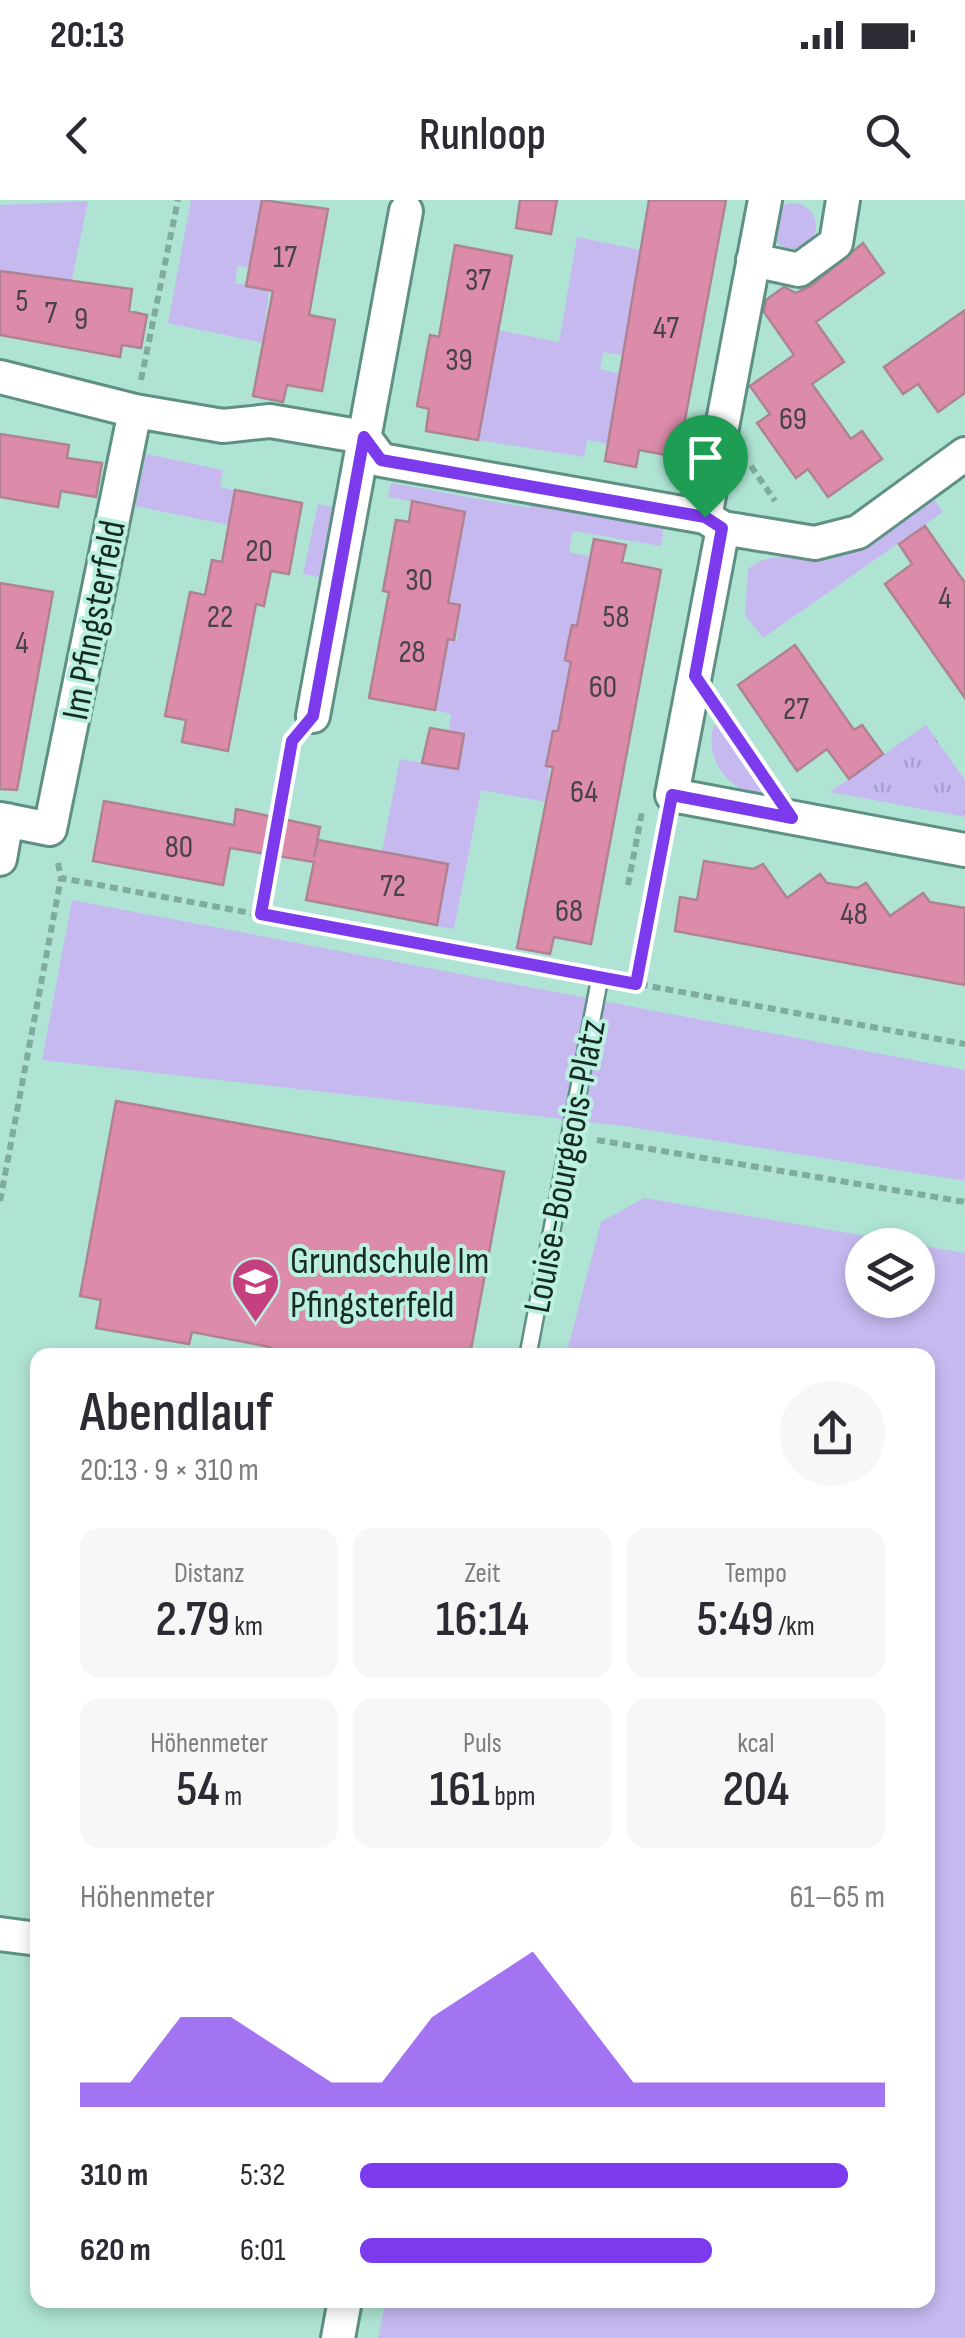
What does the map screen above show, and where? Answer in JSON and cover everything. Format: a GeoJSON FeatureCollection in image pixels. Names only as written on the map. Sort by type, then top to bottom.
{"type":"FeatureCollection","features":[{"type":"Feature","properties":{"kind":"street"},"geometry":{"type":"LineString","coordinates":[[765,200],[722,426],[695,676],[672,795],[965,850]]}},
{"type":"Feature","properties":{"kind":"street"},"geometry":{"type":"LineString","coordinates":[[754,260],[799,270],[836,243],[843,200]]}},
{"type":"Feature","properties":{"kind":"street"},"geometry":{"type":"LineString","coordinates":[[313,716],[406,211]]}},
{"type":"Feature","properties":{"kind":"street"},"geometry":{"type":"LineString","coordinates":[[0,377],[135,411],[223,426],[270,421],[364,437],[381,460],[815,543],[858,532],[962,461]]}},
{"type":"Feature","properties":{"kind":"street","name":"Im Pfingsterfeld"},"geometry":{"type":"LineString","coordinates":[[50,829],[135,411]]}},
{"type":"Feature","properties":{"kind":"street"},"geometry":{"type":"LineString","coordinates":[[0,859],[4,819],[50,829]]}},
{"type":"Feature","properties":{"kind":"street"},"geometry":{"type":"LineString","coordinates":[[0,1934],[30,1938]]}},
{"type":"Feature","properties":{"kind":"street"},"geometry":{"type":"LineString","coordinates":[[338,2338],[344,2308]]}},
{"type":"Feature","properties":{"kind":"lane","name":"Louise-Bourgeois-Platz"},"geometry":{"type":"LineString","coordinates":[[529,1348],[600,977]]}},
{"type":"Feature","properties":{"kind":"path"},"geometry":{"type":"LineString","coordinates":[[135,411],[178,200]]}},
{"type":"Feature","properties":{"kind":"path"},"geometry":{"type":"LineString","coordinates":[[722,426],[776,502],[792,506]]}},
{"type":"Feature","properties":{"kind":"path"},"geometry":{"type":"LineString","coordinates":[[695,676],[792,818]]}},
{"type":"Feature","properties":{"kind":"path"},"geometry":{"type":"LineString","coordinates":[[261,914],[292,741],[313,716]]}},
{"type":"Feature","properties":{"kind":"path"},"geometry":{"type":"LineString","coordinates":[[636,984],[672,795]]}},
{"type":"Feature","properties":{"kind":"path"},"geometry":{"type":"LineString","coordinates":[[0,1201],[61,878],[50,829]]}},
{"type":"Feature","properties":{"kind":"path"},"geometry":{"type":"LineString","coordinates":[[61,878],[965,1044]]}},
{"type":"Feature","properties":{"kind":"path"},"geometry":{"type":"LineString","coordinates":[[571,1135],[965,1202]]}},
{"type":"Feature","properties":{"kind":"green space"},"geometry":{"type":"Polygon","coordinates":[[[191,200],[262,200],[250,268],[238,266],[235,283],[269,290],[263,343],[168,323],[191,200]]]}},
{"type":"Feature","properties":{"kind":"green space"},"geometry":{"type":"Polygon","coordinates":[[[88,201],[71,284],[0,271],[0,205],[88,201]]]}},
{"type":"Feature","properties":{"kind":"green space"},"geometry":{"type":"Polygon","coordinates":[[[793,203],[809,210],[816,226],[809,242],[793,249],[777,242],[770,226],[777,210],[793,203]]]}},
{"type":"Feature","properties":{"kind":"green space"},"geometry":{"type":"Polygon","coordinates":[[[577,237],[641,250],[628,338],[621,355],[603,352],[600,369],[622,374],[609,444],[587,440],[584,457],[478,440],[498,330],[559,342],[577,237]]]}},
{"type":"Feature","properties":{"kind":"green space"},"geometry":{"type":"Polygon","coordinates":[[[146,454],[223,470],[220,487],[237,491],[229,525],[135,506],[146,454]]]}},
{"type":"Feature","properties":{"kind":"green space"},"geometry":{"type":"Polygon","coordinates":[[[391,483],[530,508],[533,496],[665,520],[661,546],[573,531],[569,552],[591,557],[578,626],[572,626],[565,660],[571,662],[558,731],[553,731],[546,802],[481,790],[454,929],[437,926],[448,864],[382,851],[400,759],[457,769],[464,735],[449,731],[451,714],[435,710],[448,639],[457,640],[460,605],[448,603],[465,511],[388,497],[391,483]]]}},
{"type":"Feature","properties":{"kind":"green space"},"geometry":{"type":"Polygon","coordinates":[[[931,495],[943,512],[763,638],[745,615],[748,569],[772,558],[821,559],[846,554],[931,495]]]}},
{"type":"Feature","properties":{"kind":"green space"},"geometry":{"type":"Polygon","coordinates":[[[318,504],[342,509],[327,579],[303,574],[318,504]]]}},
{"type":"Feature","properties":{"kind":"green space"},"geometry":{"type":"Polygon","coordinates":[[[720,722],[767,790],[757,797],[728,779],[716,761],[713,727],[720,722]]]}},
{"type":"Feature","properties":{"kind":"green space"},"geometry":{"type":"Polygon","coordinates":[[[926,725],[965,780],[965,817],[830,792],[926,725]]]}},
{"type":"Feature","properties":{"kind":"green space"},"geometry":{"type":"Polygon","coordinates":[[[72,900],[965,1070],[965,1181],[624,1126],[42,1060],[72,900]]]}},
{"type":"Feature","properties":{"kind":"green space"},"geometry":{"type":"Polygon","coordinates":[[[644,1198],[845,1232],[845,1318],[935,1318],[935,1248],[965,1253],[965,2338],[378,2338],[384,2308],[935,2308],[935,1348],[568,1348],[601,1222],[644,1198]]]}},
{"type":"Feature","properties":{"kind":"building"},"geometry":{"type":"Polygon","coordinates":[[[262,200],[328,209],[309,315],[335,320],[322,391],[287,385],[283,402],[253,396],[273,291],[246,286],[262,200]]]}},
{"type":"Feature","properties":{"kind":"building"},"geometry":{"type":"Polygon","coordinates":[[[520,200],[557,200],[551,234],[516,228],[520,200]]]}},
{"type":"Feature","properties":{"kind":"building"},"geometry":{"type":"Polygon","coordinates":[[[649,200],[726,200],[678,457],[639,450],[636,467],[605,461],[649,200]]]}},
{"type":"Feature","properties":{"kind":"building"},"geometry":{"type":"Polygon","coordinates":[[[863,243],[884,273],[816,322],[844,362],[812,384],[851,439],[862,431],[882,459],[828,497],[808,469],[796,478],[757,423],[770,414],[750,386],[794,355],[764,312],[766,300],[784,287],[796,293],[811,286],[863,243]]]}},
{"type":"Feature","properties":{"kind":"building"},"geometry":{"type":"Polygon","coordinates":[[[455,245],[512,256],[478,440],[426,431],[429,409],[417,406],[430,335],[439,337],[455,245]]]}},
{"type":"Feature","properties":{"kind":"building"},"geometry":{"type":"Polygon","coordinates":[[[0,271],[132,289],[129,311],[147,315],[141,348],[122,345],[120,357],[0,335],[0,271]]]}},
{"type":"Feature","properties":{"kind":"building"},"geometry":{"type":"Polygon","coordinates":[[[965,310],[965,393],[938,412],[918,384],[903,394],[884,367],[965,310]]]}},
{"type":"Feature","properties":{"kind":"building"},"geometry":{"type":"Polygon","coordinates":[[[0,434],[69,445],[67,458],[102,463],[96,497],[61,491],[58,507],[0,497],[0,434]]]}},
{"type":"Feature","properties":{"kind":"building"},"geometry":{"type":"Polygon","coordinates":[[[235,490],[302,503],[289,574],[271,571],[264,606],[256,604],[228,751],[182,742],[186,720],[165,716],[190,592],[205,595],[212,560],[222,562],[235,490]]]}},
{"type":"Feature","properties":{"kind":"building"},"geometry":{"type":"Polygon","coordinates":[[[412,501],[465,512],[448,603],[460,605],[454,640],[448,639],[435,710],[369,698],[389,592],[383,591],[396,520],[409,522],[412,501]]]}},
{"type":"Feature","properties":{"kind":"building"},"geometry":{"type":"Polygon","coordinates":[[[925,526],[965,583],[965,698],[885,584],[912,564],[899,544],[925,526]]]}},
{"type":"Feature","properties":{"kind":"building"},"geometry":{"type":"Polygon","coordinates":[[[594,539],[626,545],[622,562],[661,570],[591,944],[554,937],[550,954],[517,948],[553,767],[546,766],[553,731],[558,731],[571,662],[565,660],[568,643],[572,625],[577,626],[594,539]]]}},
{"type":"Feature","properties":{"kind":"building"},"geometry":{"type":"Polygon","coordinates":[[[0,583],[53,592],[17,790],[0,789],[0,583]]]}},
{"type":"Feature","properties":{"kind":"building"},"geometry":{"type":"Polygon","coordinates":[[[795,645],[854,730],[862,725],[883,754],[849,779],[827,749],[797,771],[738,685],[795,645]]]}},
{"type":"Feature","properties":{"kind":"building"},"geometry":{"type":"Polygon","coordinates":[[[430,728],[464,734],[458,769],[422,763],[430,728]]]}},
{"type":"Feature","properties":{"kind":"building"},"geometry":{"type":"Polygon","coordinates":[[[104,801],[234,825],[236,809],[320,827],[314,857],[318,840],[448,864],[437,925],[306,900],[314,862],[230,848],[223,885],[93,861],[104,801]]]}},
{"type":"Feature","properties":{"kind":"building"},"geometry":{"type":"Polygon","coordinates":[[[704,861],[753,869],[763,864],[787,898],[820,874],[827,883],[857,888],[866,883],[890,916],[923,893],[930,902],[965,908],[965,985],[675,931],[680,897],[697,900],[704,861]]]}},
{"type":"Feature","properties":{"kind":"building"},"geometry":{"type":"Polygon","coordinates":[[[116,1101],[504,1172],[471,1348],[270,1348],[192,1332],[189,1344],[96,1328],[101,1300],[80,1296],[116,1101]]]}},
{"type":"Feature","properties":{"kind":"place","name":"Grundschule Im Pfingsterfeld"},"geometry":{"type":"Point","coordinates":[255,1324]}},
{"type":"Feature","properties":{"kind":"route"},"geometry":{"type":"LineString","coordinates":[[364,437],[381,460],[705,517],[722,528],[695,676],[792,818],[672,795],[636,984],[261,914],[292,741],[313,716],[364,437]]}}]}
